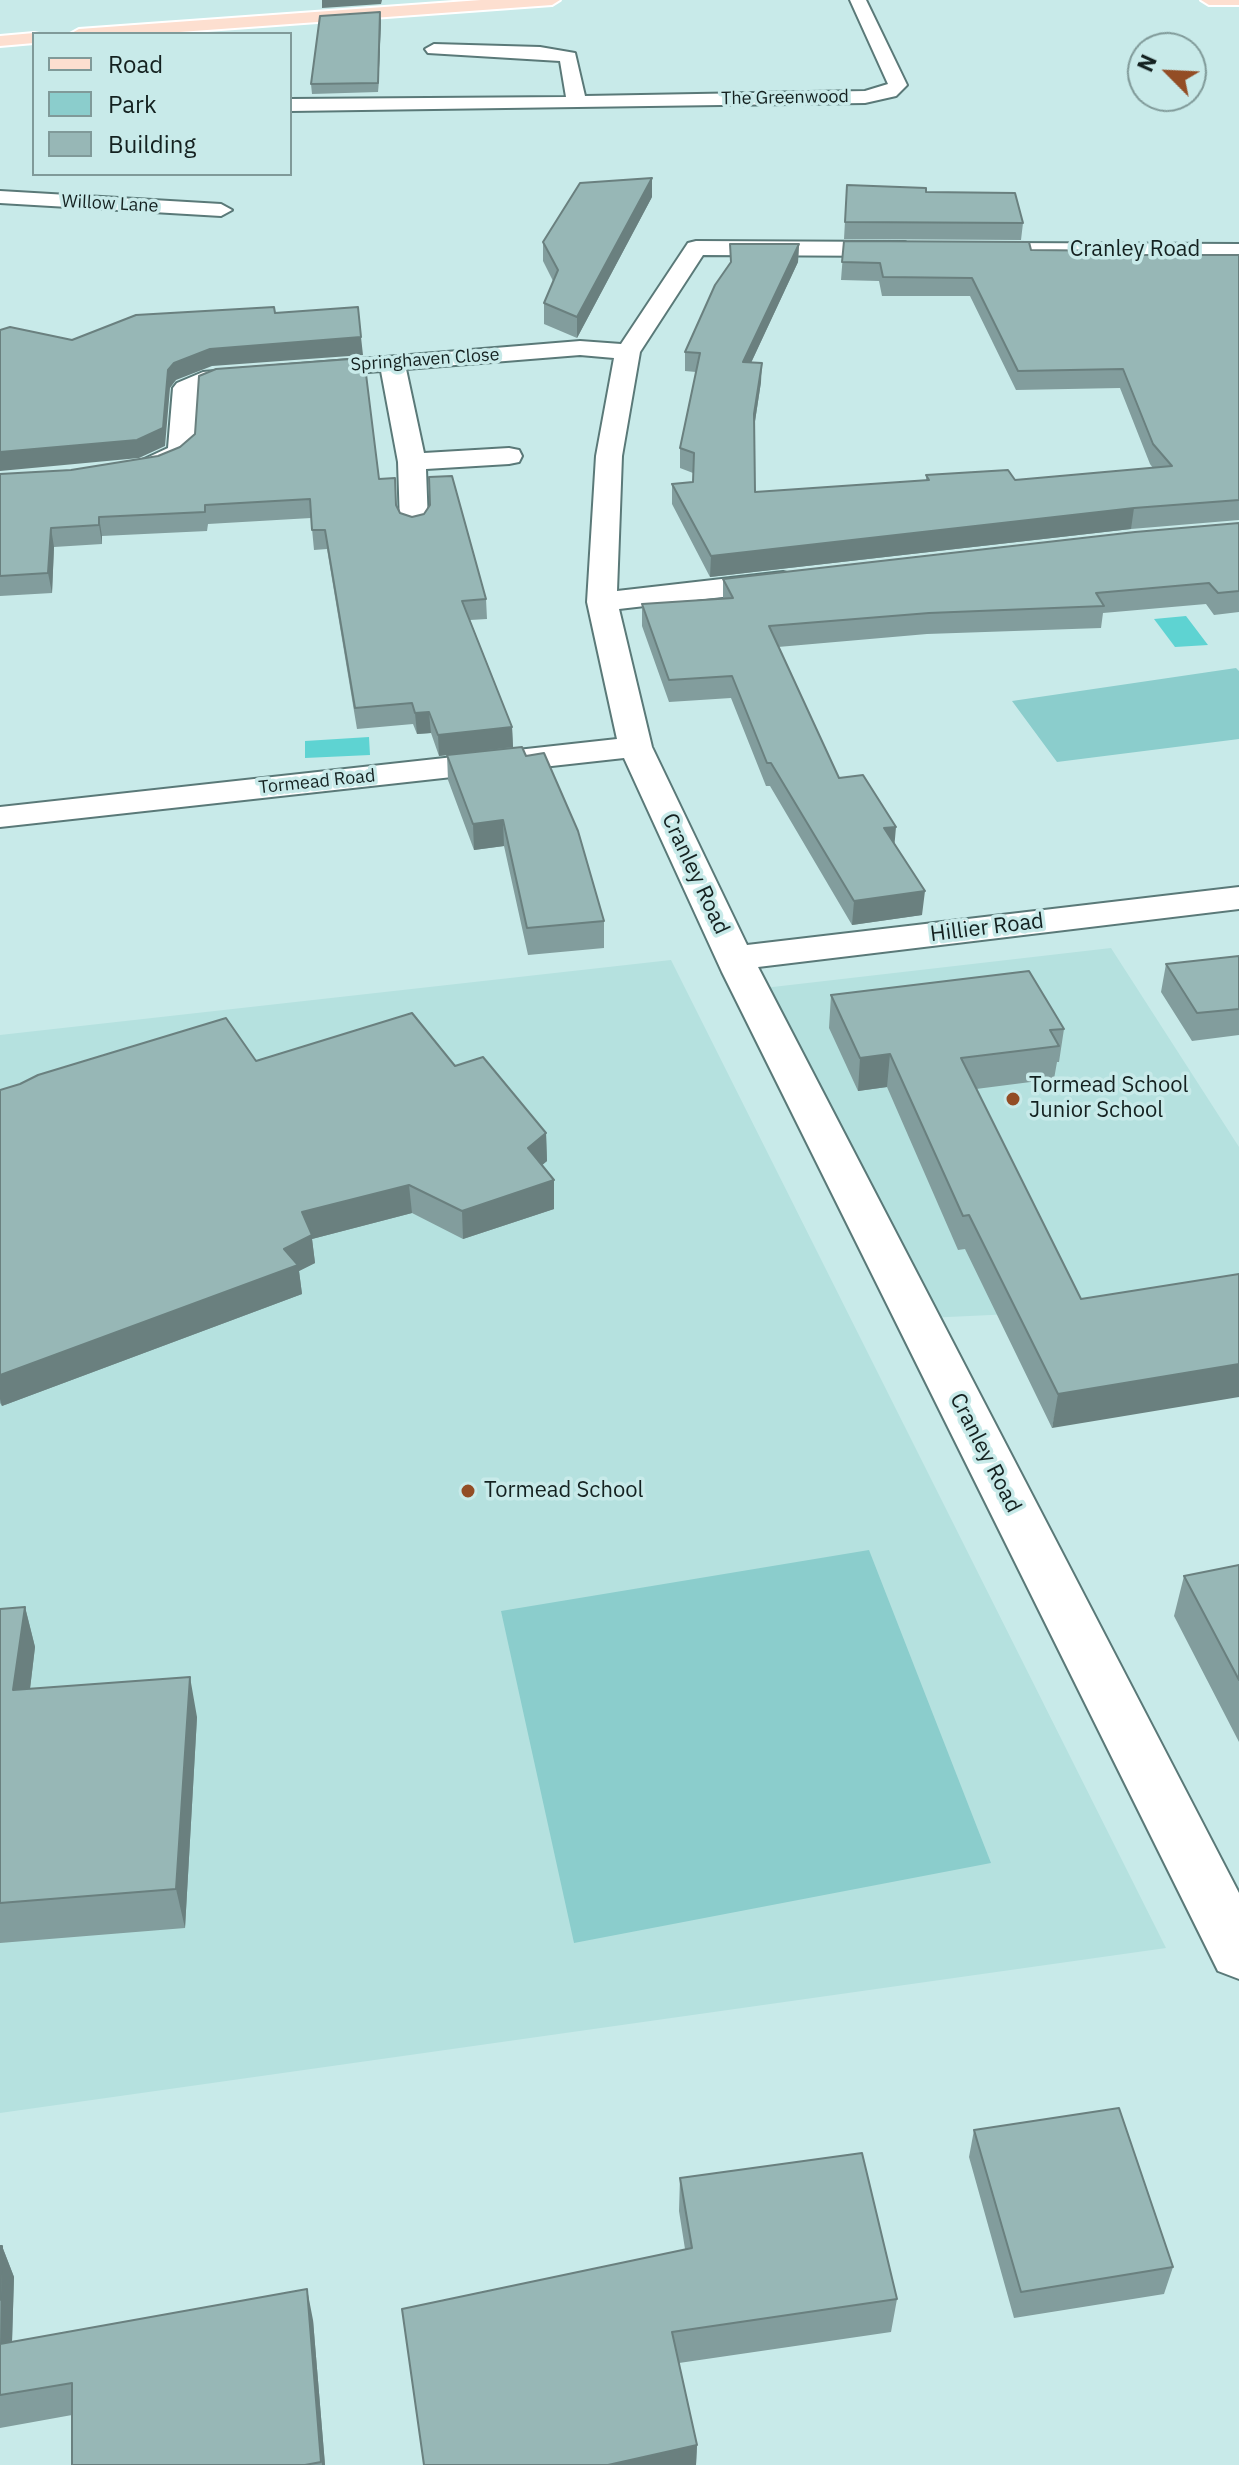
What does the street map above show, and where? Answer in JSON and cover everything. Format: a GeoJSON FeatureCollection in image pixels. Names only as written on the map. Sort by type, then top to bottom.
{"type":"FeatureCollection","features":[{"type":"Feature","properties":{"kind":"main road"},"geometry":{"type":"LineString","coordinates":[[104,32],[488,1],[552,0]]}},
{"type":"Feature","properties":{"kind":"main road"},"geometry":{"type":"LineString","coordinates":[[1209,0],[1239,0]]}},
{"type":"Feature","properties":{"kind":"main road"},"geometry":{"type":"LineString","coordinates":[[0,41],[32,38]]}},
{"type":"Feature","properties":{"kind":"street","name":"The Greenwood"},"geometry":{"type":"LineString","coordinates":[[293,107],[865,97],[889,92],[898,85],[858,0]]}},
{"type":"Feature","properties":{"kind":"street"},"geometry":{"type":"LineString","coordinates":[[434,49],[540,52],[569,57],[576,101]]}},
{"type":"Feature","properties":{"kind":"street","name":"Willow Lane"},"geometry":{"type":"LineString","coordinates":[[0,197],[221,210]]}},
{"type":"Feature","properties":{"kind":"street","name":"Cranley Road"},"geometry":{"type":"LineString","coordinates":[[928,249],[696,248],[628,352],[609,456],[602,602],[635,747],[735,958],[1239,1952]]}},
{"type":"Feature","properties":{"kind":"street","name":"Cranley Road"},"geometry":{"type":"LineString","coordinates":[[974,250],[1239,251]]}},
{"type":"Feature","properties":{"kind":"street","name":"Springhaven Close"},"geometry":{"type":"LineString","coordinates":[[102,473],[146,469],[181,452],[186,388],[212,377],[580,348],[628,352]]}},
{"type":"Feature","properties":{"kind":"street"},"geometry":{"type":"LineString","coordinates":[[392,362],[412,462],[414,524]]}},
{"type":"Feature","properties":{"kind":"street"},"geometry":{"type":"LineString","coordinates":[[412,462],[509,456]]}},
{"type":"Feature","properties":{"kind":"street"},"geometry":{"type":"LineString","coordinates":[[602,602],[804,579]]}},
{"type":"Feature","properties":{"kind":"street","name":"Tormead Road"},"geometry":{"type":"LineString","coordinates":[[0,817],[635,747]]}},
{"type":"Feature","properties":{"kind":"street","name":"Hillier Road"},"geometry":{"type":"LineString","coordinates":[[735,958],[1239,898]]}},
{"type":"Feature","properties":{"kind":"shaded area"},"geometry":{"type":"Polygon","coordinates":[[[1186,616],[1208,645],[1175,647],[1154,619],[1186,616]]]}},
{"type":"Feature","properties":{"kind":"shaded area"},"geometry":{"type":"Polygon","coordinates":[[[369,737],[370,755],[305,758],[305,741],[369,737]]]}},
{"type":"Feature","properties":{"kind":"shaded area","name":"Tormead School Junior School"},"geometry":{"type":"Polygon","coordinates":[[[1111,948],[1239,1147],[1239,1296],[1099,1310],[926,1318],[764,988],[1111,948]]]}},
{"type":"Feature","properties":{"kind":"shaded area","name":"Tormead School"},"geometry":{"type":"Polygon","coordinates":[[[671,960],[1166,1948],[0,2113],[0,1035],[671,960]]]}},
{"type":"Feature","properties":{"kind":"green space"},"geometry":{"type":"Polygon","coordinates":[[[1236,668],[1239,671],[1239,739],[1057,762],[1012,701],[1236,668]]]}},
{"type":"Feature","properties":{"kind":"green space"},"geometry":{"type":"Polygon","coordinates":[[[869,1550],[991,1863],[574,1943],[501,1611],[869,1550]]]}},
{"type":"Feature","properties":{"kind":"building"},"geometry":{"type":"Polygon","coordinates":[[[380,12],[378,83],[311,84],[320,16],[380,12]]]}},
{"type":"Feature","properties":{"kind":"building"},"geometry":{"type":"Polygon","coordinates":[[[652,178],[577,317],[544,303],[558,270],[543,242],[580,183],[652,178]]]}},
{"type":"Feature","properties":{"kind":"building"},"geometry":{"type":"Polygon","coordinates":[[[847,185],[926,188],[926,192],[1015,193],[1023,223],[845,222],[847,185]]]}},
{"type":"Feature","properties":{"kind":"building"},"geometry":{"type":"Polygon","coordinates":[[[844,241],[1029,242],[1031,250],[1132,251],[1134,255],[1239,255],[1239,500],[1134,508],[711,556],[672,484],[693,482],[694,453],[680,448],[700,353],[685,352],[715,285],[731,262],[730,244],[799,244],[743,362],[762,363],[754,414],[755,492],[929,480],[926,475],[1008,470],[1015,480],[1172,466],[1153,444],[1123,369],[1018,371],[972,278],[883,277],[880,263],[842,262],[844,241]]]}},
{"type":"Feature","properties":{"kind":"building"},"geometry":{"type":"Polygon","coordinates":[[[274,307],[275,313],[358,307],[361,337],[210,349],[174,363],[168,370],[163,428],[137,440],[0,452],[0,330],[10,327],[72,340],[136,315],[274,307]]]}},
{"type":"Feature","properties":{"kind":"building"},"geometry":{"type":"Polygon","coordinates":[[[364,358],[379,479],[395,478],[396,505],[400,513],[412,517],[424,514],[430,505],[429,477],[452,476],[486,599],[462,601],[512,727],[438,735],[429,712],[415,713],[412,703],[355,708],[325,530],[312,530],[310,499],[205,505],[205,512],[99,517],[99,525],[51,528],[48,573],[0,576],[0,474],[71,470],[158,456],[180,447],[195,434],[199,376],[216,369],[364,358]]]}},
{"type":"Feature","properties":{"kind":"building"},"geometry":{"type":"Polygon","coordinates":[[[1239,523],[1239,591],[1218,593],[1209,583],[1096,593],[1104,606],[929,613],[769,626],[839,778],[863,775],[896,827],[884,828],[925,891],[854,901],[771,763],[767,763],[732,676],[669,680],[642,604],[733,598],[723,579],[1239,523]]]}},
{"type":"Feature","properties":{"kind":"building"},"geometry":{"type":"Polygon","coordinates":[[[522,747],[526,756],[544,753],[578,831],[604,921],[527,928],[503,820],[473,824],[447,755],[522,747]]]}},
{"type":"Feature","properties":{"kind":"building"},"geometry":{"type":"Polygon","coordinates":[[[1239,956],[1239,1009],[1197,1013],[1166,964],[1239,956]]]}},
{"type":"Feature","properties":{"kind":"building"},"geometry":{"type":"Polygon","coordinates":[[[1029,971],[1064,1029],[1050,1030],[1059,1046],[961,1058],[1081,1299],[1239,1274],[1239,1364],[1058,1394],[969,1215],[963,1216],[890,1054],[860,1058],[831,995],[1029,971]]]}},
{"type":"Feature","properties":{"kind":"building"},"geometry":{"type":"Polygon","coordinates":[[[412,1013],[455,1066],[483,1057],[546,1133],[528,1148],[554,1180],[462,1211],[409,1185],[302,1212],[312,1235],[284,1249],[298,1265],[0,1375],[0,1090],[38,1075],[226,1018],[256,1061],[412,1013]]]}},
{"type":"Feature","properties":{"kind":"building"},"geometry":{"type":"Polygon","coordinates":[[[1239,1565],[1239,1680],[1184,1576],[1239,1565]]]}},
{"type":"Feature","properties":{"kind":"building"},"geometry":{"type":"Polygon","coordinates":[[[25,1607],[13,1690],[190,1677],[176,1889],[0,1903],[0,1609],[25,1607]]]}},
{"type":"Feature","properties":{"kind":"building"},"geometry":{"type":"Polygon","coordinates":[[[1119,2108],[1173,2267],[1021,2292],[974,2130],[1119,2108]]]}},
{"type":"Feature","properties":{"kind":"building"},"geometry":{"type":"Polygon","coordinates":[[[862,2153],[897,2299],[672,2332],[697,2445],[608,2465],[424,2465],[402,2309],[692,2248],[680,2178],[862,2153]]]}},
{"type":"Feature","properties":{"kind":"building"},"geometry":{"type":"Polygon","coordinates":[[[0,2246],[2,2246],[0,2300],[0,2246]]]}},
{"type":"Feature","properties":{"kind":"building"},"geometry":{"type":"Polygon","coordinates":[[[307,2289],[321,2462],[305,2465],[72,2465],[72,2383],[0,2395],[0,2344],[307,2289]]]}},
{"type":"Feature","properties":{"kind":"place","name":"Tormead School Junior School"},"geometry":{"type":"Point","coordinates":[1013,1099]}},
{"type":"Feature","properties":{"kind":"place","name":"Tormead School"},"geometry":{"type":"Point","coordinates":[468,1491]}}]}
